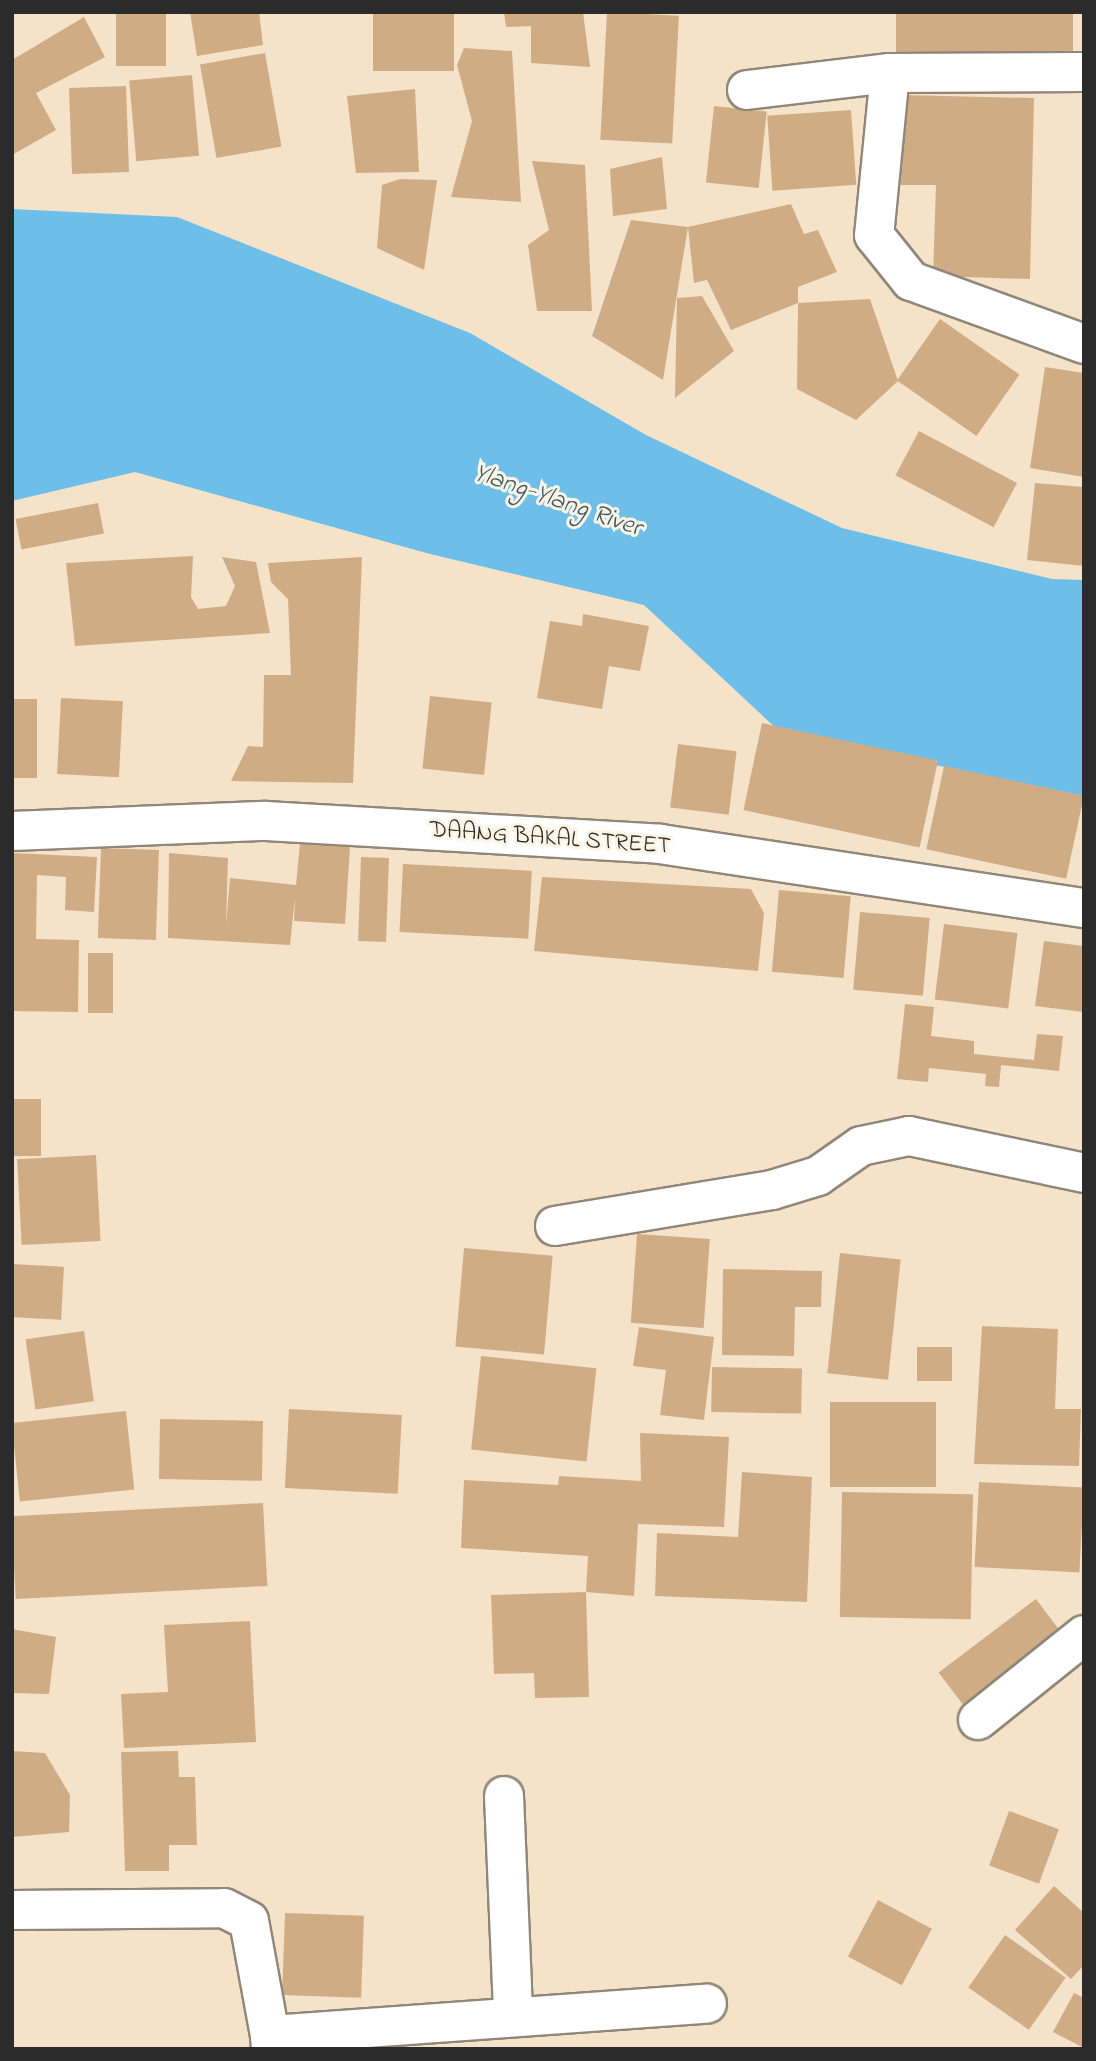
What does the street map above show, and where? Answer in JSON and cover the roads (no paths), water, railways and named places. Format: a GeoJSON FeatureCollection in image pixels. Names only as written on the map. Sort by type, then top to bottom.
{"type":"FeatureCollection","features":[{"type":"Feature","properties":{"kind":"street"},"geometry":{"type":"LineString","coordinates":[[747,90],[890,73],[1084,72]]}},
{"type":"Feature","properties":{"kind":"street"},"geometry":{"type":"LineString","coordinates":[[890,73],[874,236],[911,281],[1084,344]]}},
{"type":"Feature","properties":{"kind":"street","name":"DAANG BAKAL STREET"},"geometry":{"type":"LineString","coordinates":[[12,831],[266,821],[660,844],[1084,908]]}},
{"type":"Feature","properties":{"kind":"street"},"geometry":{"type":"LineString","coordinates":[[555,1226],[772,1190],[818,1177],[861,1146],[909,1136],[1084,1172]]}},
{"type":"Feature","properties":{"kind":"street"},"geometry":{"type":"LineString","coordinates":[[978,1720],[1084,1635]]}},
{"type":"Feature","properties":{"kind":"street"},"geometry":{"type":"LineString","coordinates":[[504,1796],[513,2014]]}},
{"type":"Feature","properties":{"kind":"street"},"geometry":{"type":"LineString","coordinates":[[12,1910],[224,1908],[249,1921],[271,2042],[513,2014],[707,2004]]}},
{"type":"Feature","properties":{"kind":"water","name":"Ylang-Ylang River"},"geometry":{"type":"Polygon","coordinates":[[[12,209],[177,217],[470,333],[646,435],[842,528],[1052,579],[1084,580],[1084,796],[781,733],[644,605],[430,554],[135,472],[12,501],[12,209]]]}}]}
